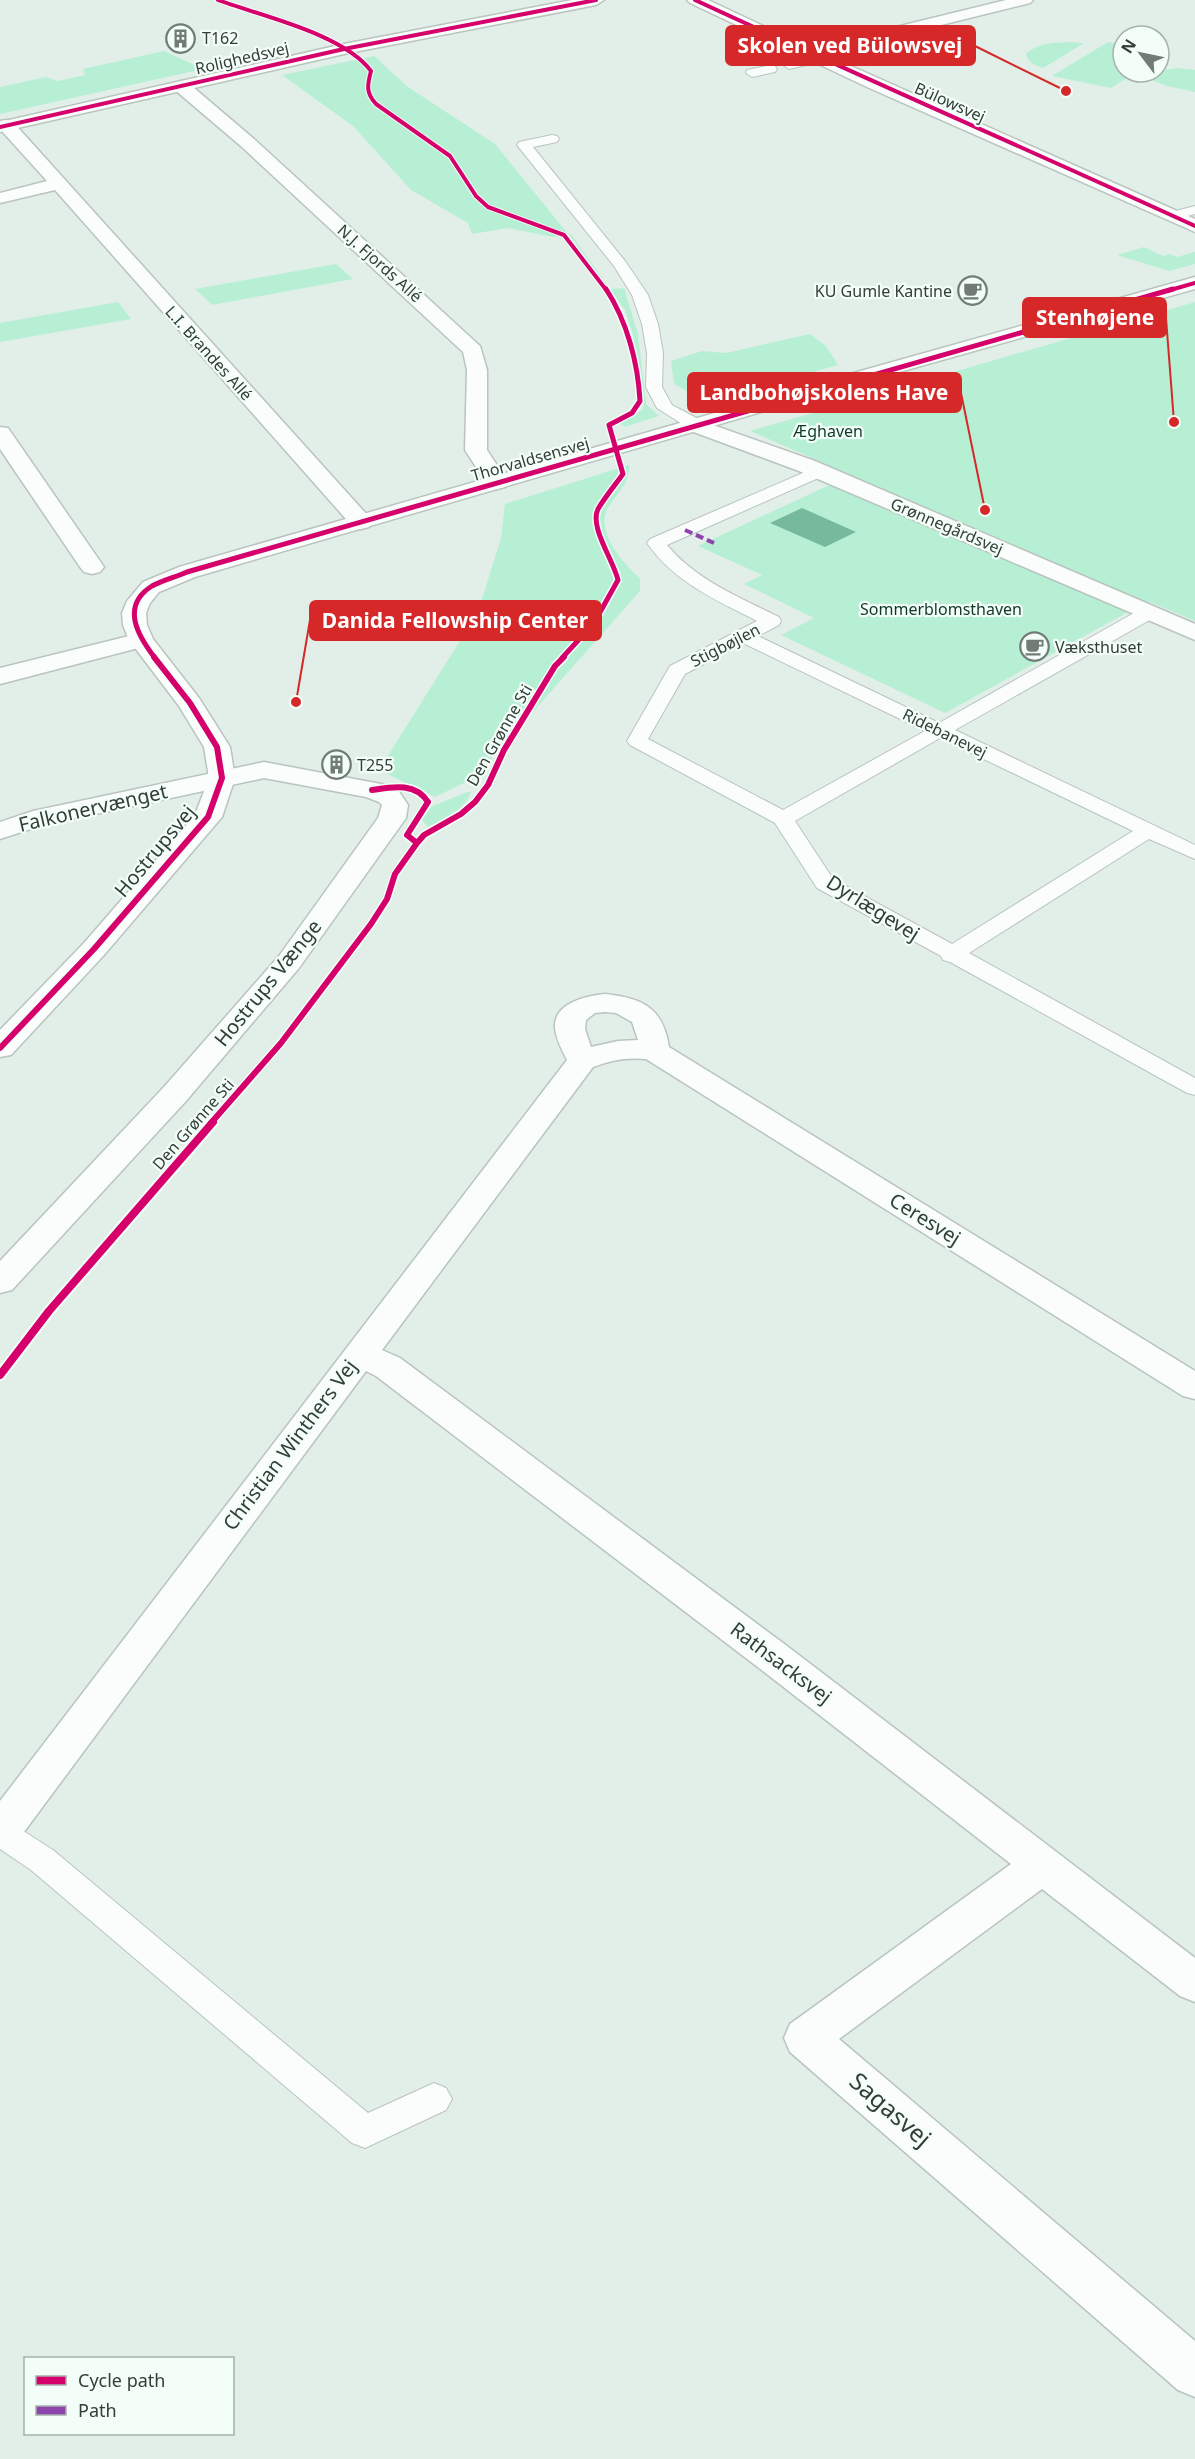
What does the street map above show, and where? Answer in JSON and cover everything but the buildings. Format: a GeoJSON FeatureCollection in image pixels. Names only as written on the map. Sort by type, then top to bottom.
{"type":"FeatureCollection","features":[{"type":"Feature","properties":{"kind":"street","name":"Rolighedsvej"},"geometry":{"type":"LineString","coordinates":[[3,126],[377,42],[596,0]]}},
{"type":"Feature","properties":{"kind":"street","name":"Bülowsvej"},"geometry":{"type":"LineString","coordinates":[[695,0],[1195,226]]}},
{"type":"Feature","properties":{"kind":"street"},"geometry":{"type":"LineString","coordinates":[[814,55],[837,46],[1025,0]]}},
{"type":"Feature","properties":{"kind":"street","name":"N.J. Fjords Allé"},"geometry":{"type":"LineString","coordinates":[[181,86],[248,143],[473,350],[477,370],[476,450],[497,482]]}},
{"type":"Feature","properties":{"kind":"street","name":"L.I. Brandes Allé"},"geometry":{"type":"LineString","coordinates":[[3,126],[58,184],[361,522]]}},
{"type":"Feature","properties":{"kind":"street"},"geometry":{"type":"LineString","coordinates":[[0,198],[58,184]]}},
{"type":"Feature","properties":{"kind":"street","name":"Thorvaldsensvej"},"geometry":{"type":"LineString","coordinates":[[151,587],[187,572],[1195,283]]}},
{"type":"Feature","properties":{"kind":"street","name":"Grønnegårdsvej"},"geometry":{"type":"LineString","coordinates":[[696,425],[819,471],[1195,633]]}},
{"type":"Feature","properties":{"kind":"street"},"geometry":{"type":"LineString","coordinates":[[0,433],[92,567]]}},
{"type":"Feature","properties":{"kind":"street","name":"Hostrupsvej"},"geometry":{"type":"LineString","coordinates":[[0,1048],[93,949],[208,817],[222,778],[217,747],[190,703],[141,640],[135,625],[134,613],[139,601],[151,587]]}},
{"type":"Feature","properties":{"kind":"street"},"geometry":{"type":"LineString","coordinates":[[0,676],[141,640]]}},
{"type":"Feature","properties":{"kind":"street","name":"Hostrups Vænge"},"geometry":{"type":"LineString","coordinates":[[0,1282],[175,1094],[289,962],[360,865],[395,811],[394,801],[389,796],[361,788],[264,770],[222,778]]}},
{"type":"Feature","properties":{"kind":"street","name":"Falkonervænget"},"geometry":{"type":"LineString","coordinates":[[0,831],[33,819],[222,778]]}},
{"type":"Feature","properties":{"kind":"street"},"geometry":{"type":"LineString","coordinates":[[582,1060],[570,1028],[571,1020],[577,1012],[596,1004],[621,1004],[633,1008],[648,1022],[656,1051]]}},
{"type":"Feature","properties":{"kind":"street","name":"Ceresvej"},"geometry":{"type":"LineString","coordinates":[[582,1060],[618,1050],[636,1048],[656,1051],[1195,1387]]}},
{"type":"Feature","properties":{"kind":"street","name":"Christian Winthers Vej"},"geometry":{"type":"LineString","coordinates":[[0,1832],[582,1060]]}},
{"type":"Feature","properties":{"kind":"street","name":"Rathsacksvej"},"geometry":{"type":"LineString","coordinates":[[360,1353],[388,1367],[773,1657],[1195,1983]]}},
{"type":"Feature","properties":{"kind":"street","name":"Sagasvej"},"geometry":{"type":"LineString","coordinates":[[1042,1864],[806,2038],[1195,2373]]}},
{"type":"Feature","properties":{"kind":"lane"},"geometry":{"type":"LineString","coordinates":[[789,65],[814,55]]}},
{"type":"Feature","properties":{"kind":"lane"},"geometry":{"type":"LineString","coordinates":[[752,73],[771,69]]}},
{"type":"Feature","properties":{"kind":"lane"},"geometry":{"type":"LineString","coordinates":[[552,139],[524,145],[620,264],[640,295],[650,324],[655,353],[654,387],[665,408],[696,425]]}},
{"type":"Feature","properties":{"kind":"lane"},"geometry":{"type":"LineString","coordinates":[[1173,216],[1195,210]]}},
{"type":"Feature","properties":{"kind":"lane","name":"Stigbøjlen"},"geometry":{"type":"LineString","coordinates":[[783,819],[637,741],[677,670],[772,621],[712,591],[674,565],[656,543],[819,471]]}},
{"type":"Feature","properties":{"kind":"lane"},"geometry":{"type":"LineString","coordinates":[[783,819],[1149,613]]}},
{"type":"Feature","properties":{"kind":"lane","name":"Ridebanevej"},"geometry":{"type":"LineString","coordinates":[[741,635],[1195,853]]}},
{"type":"Feature","properties":{"kind":"lane","name":"Dyrlægevej"},"geometry":{"type":"LineString","coordinates":[[783,819],[825,883],[951,955],[1195,1088]]}},
{"type":"Feature","properties":{"kind":"lane"},"geometry":{"type":"LineString","coordinates":[[951,955],[1149,830]]}},
{"type":"Feature","properties":{"kind":"lane"},"geometry":{"type":"LineString","coordinates":[[0,1832],[42,1860],[365,2132],[434,2099]]}},
{"type":"Feature","properties":{"kind":"green space"},"geometry":{"type":"Polygon","coordinates":[[[1108,42],[1111,43],[1111,84],[1117,84],[1111,88],[1052,76],[1108,42]]]}},
{"type":"Feature","properties":{"kind":"green space"},"geometry":{"type":"Polygon","coordinates":[[[1051,43],[1084,43],[1043,68],[1028,60],[1026,54],[1030,50],[1051,43]]]}},
{"type":"Feature","properties":{"kind":"green space"},"geometry":{"type":"Polygon","coordinates":[[[164,51],[203,69],[0,114],[0,87],[46,77],[58,81],[85,75],[83,69],[164,51]]]}},
{"type":"Feature","properties":{"kind":"green space"},"geometry":{"type":"Polygon","coordinates":[[[374,56],[408,87],[495,144],[569,234],[553,237],[508,228],[472,234],[468,223],[411,190],[353,126],[282,75],[374,56]]]}},
{"type":"Feature","properties":{"kind":"green space"},"geometry":{"type":"Polygon","coordinates":[[[1171,69],[1195,70],[1195,92],[1162,84],[1171,84],[1171,69]]]}},
{"type":"Feature","properties":{"kind":"green space"},"geometry":{"type":"Polygon","coordinates":[[[569,234],[610,289],[624,288],[638,334],[646,404],[659,416],[624,427],[621,423],[642,410],[644,404],[633,335],[625,310],[569,234]]]}},
{"type":"Feature","properties":{"kind":"green space"},"geometry":{"type":"Polygon","coordinates":[[[1144,247],[1163,256],[1170,254],[1177,257],[1195,252],[1195,264],[1169,271],[1117,255],[1144,247]]]}},
{"type":"Feature","properties":{"kind":"green space"},"geometry":{"type":"Polygon","coordinates":[[[336,264],[353,279],[212,305],[195,289],[336,264]]]}},
{"type":"Feature","properties":{"kind":"green space"},"geometry":{"type":"Polygon","coordinates":[[[118,302],[131,319],[0,342],[0,323],[118,302]]]}},
{"type":"Feature","properties":{"kind":"green space"},"geometry":{"type":"Polygon","coordinates":[[[1195,302],[1195,621],[1148,601],[945,713],[781,635],[814,618],[744,584],[762,575],[698,546],[851,475],[750,431],[1195,302]]]}},
{"type":"Feature","properties":{"kind":"green space"},"geometry":{"type":"Polygon","coordinates":[[[810,334],[826,346],[838,365],[706,402],[674,384],[671,361],[702,351],[726,353],[810,334]]]}},
{"type":"Feature","properties":{"kind":"green space"},"geometry":{"type":"Polygon","coordinates":[[[629,465],[628,478],[607,510],[605,528],[608,538],[620,557],[640,578],[640,591],[474,778],[435,797],[379,770],[478,612],[501,538],[505,504],[629,465]]]}},
{"type":"Feature","properties":{"kind":"green space"},"geometry":{"type":"Polygon","coordinates":[[[471,792],[464,804],[447,817],[428,827],[422,820],[431,807],[471,792]]]}},
{"type":"Feature","properties":{"kind":"shaded area"},"geometry":{"type":"Polygon","coordinates":[[[802,508],[856,532],[825,547],[770,523],[802,508]]]}},
{"type":"Feature","properties":{"kind":"marked path"},"geometry":{"type":"LineString","coordinates":[[685,530],[714,543]]}},
{"type":"Feature","properties":{"kind":"cycle path","name":"Den Grønne Sti"},"geometry":{"type":"LineString","coordinates":[[0,1375],[49,1311],[281,1043],[371,924],[387,899],[395,874],[417,843],[424,835],[461,814],[475,802],[488,785],[504,750],[555,666],[594,623],[618,580],[615,567],[597,529],[597,511],[623,474],[609,425],[636,410],[639,406],[640,394],[633,357],[617,306],[576,248],[564,235],[548,227],[507,216],[488,207],[476,196],[460,168],[450,156],[376,104],[367,91],[371,71],[363,60],[348,49],[327,39],[218,0]]}},
{"type":"Feature","properties":{"kind":"cycle path"},"geometry":{"type":"LineString","coordinates":[[0,127],[344,49],[596,0]]}},
{"type":"Feature","properties":{"kind":"cycle path"},"geometry":{"type":"LineString","coordinates":[[695,0],[873,83],[1047,158],[1195,226]]}},
{"type":"Feature","properties":{"kind":"cycle path"},"geometry":{"type":"LineString","coordinates":[[0,1048],[94,949],[208,817],[222,778],[217,747],[190,703],[141,640],[135,625],[134,613],[139,601],[151,587],[187,572],[864,376],[1195,283]]}},
{"type":"Feature","properties":{"kind":"cycle path"},"geometry":{"type":"LineString","coordinates":[[372,790],[404,787],[424,795],[428,802],[407,835],[417,843]]}},
{"type":"Feature","properties":{"kind":"place","name":"T162"},"geometry":{"type":"Point","coordinates":[181,38]}},
{"type":"Feature","properties":{"kind":"place","name":"Skolen ved Bülowsvej"},"geometry":{"type":"Point","coordinates":[1066,91]}},
{"type":"Feature","properties":{"kind":"place","name":"KU Gumle Kantine"},"geometry":{"type":"Point","coordinates":[973,291]}},
{"type":"Feature","properties":{"kind":"place","name":"Stenhøjene"},"geometry":{"type":"Point","coordinates":[1174,422]}},
{"type":"Feature","properties":{"kind":"place","name":"Landbohøjskolens Have"},"geometry":{"type":"Point","coordinates":[985,510]}},
{"type":"Feature","properties":{"kind":"place","name":"Væksthuset"},"geometry":{"type":"Point","coordinates":[1034,647]}},
{"type":"Feature","properties":{"kind":"place","name":"Danida Fellowship Center"},"geometry":{"type":"Point","coordinates":[296,702]}},
{"type":"Feature","properties":{"kind":"place","name":"T255"},"geometry":{"type":"Point","coordinates":[336,765]}},
{"type":"Feature","properties":{"kind":"park label","name":"Æghaven"},"geometry":{"type":"Point","coordinates":[828,431]}},
{"type":"Feature","properties":{"kind":"park label","name":"Sommerblomsthaven"},"geometry":{"type":"Point","coordinates":[941,609]}}]}
